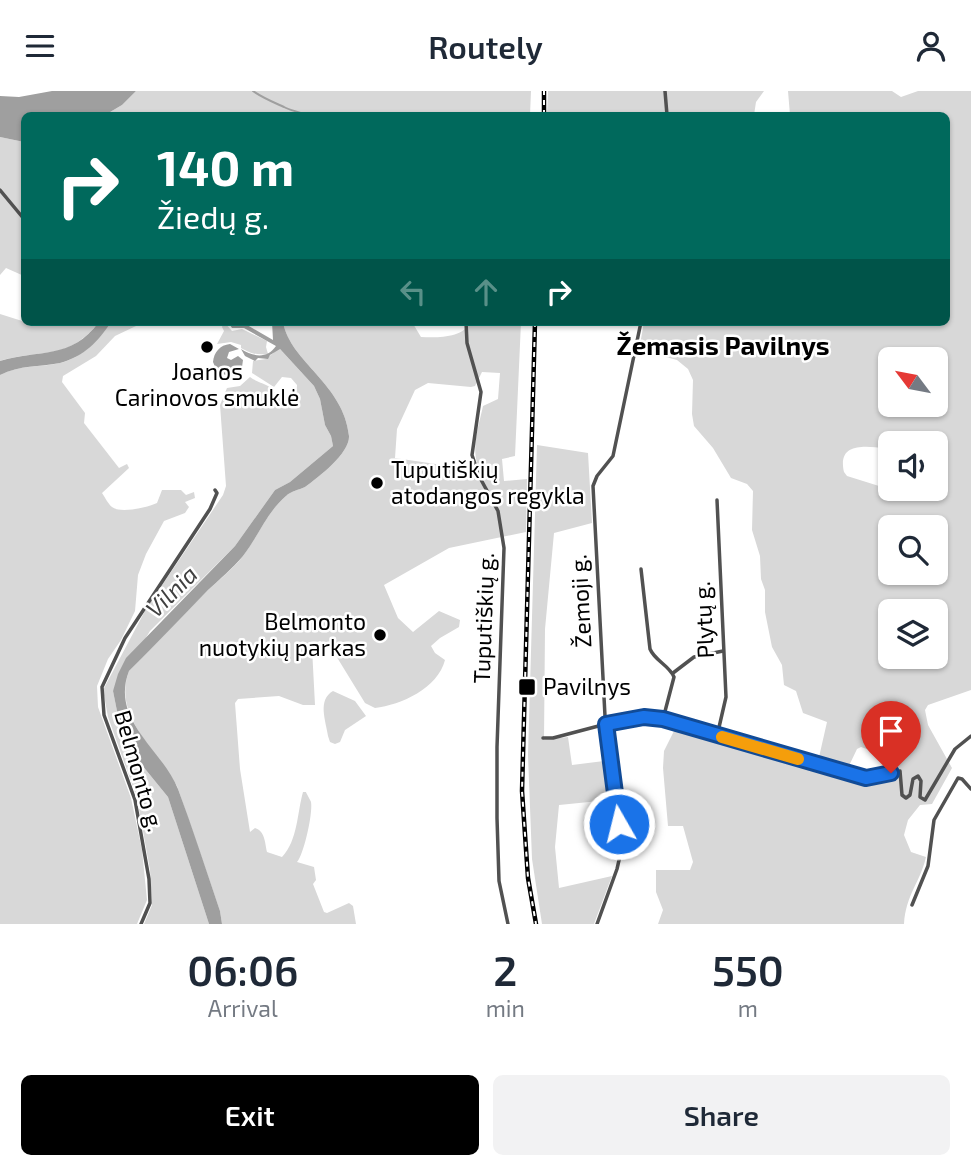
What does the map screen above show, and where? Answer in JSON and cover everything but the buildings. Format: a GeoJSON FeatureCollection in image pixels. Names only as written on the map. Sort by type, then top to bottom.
{"type":"FeatureCollection","features":[{"type":"Feature","properties":{"kind":"street"},"geometry":{"type":"LineString","coordinates":[[665,91],[667,112]]}},
{"type":"Feature","properties":{"kind":"street"},"geometry":{"type":"LineString","coordinates":[[0,190],[21,215]]}},
{"type":"Feature","properties":{"kind":"street","name":"Tuputiškių g."},"geometry":{"type":"LineString","coordinates":[[466,326],[467,343],[481,392],[472,455],[479,476],[498,511],[504,548],[497,818],[499,881],[508,924]]}},
{"type":"Feature","properties":{"kind":"street","name":"Žemoji g."},"geometry":{"type":"LineString","coordinates":[[597,924],[622,847],[606,724],[593,486],[612,456],[640,326]]}},
{"type":"Feature","properties":{"kind":"street","name":"Belmonto g."},"geometry":{"type":"LineString","coordinates":[[142,924],[150,903],[149,880],[135,800],[104,715],[102,687],[125,638],[215,500],[215,491]]}},
{"type":"Feature","properties":{"kind":"street","name":"Plytų g."},"geometry":{"type":"LineString","coordinates":[[717,500],[726,697],[717,736]]}},
{"type":"Feature","properties":{"kind":"street"},"geometry":{"type":"LineString","coordinates":[[641,569],[650,649],[673,673],[663,719]]}},
{"type":"Feature","properties":{"kind":"street"},"geometry":{"type":"LineString","coordinates":[[673,673],[694,657],[723,651]]}},
{"type":"Feature","properties":{"kind":"street"},"geometry":{"type":"LineString","coordinates":[[543,738],[644,717],[663,719],[866,778],[900,771],[902,795],[906,798],[910,795],[913,779],[918,776],[921,781],[920,797],[923,800],[930,795],[955,749],[971,736]]}},
{"type":"Feature","properties":{"kind":"street"},"geometry":{"type":"LineString","coordinates":[[912,905],[928,866],[935,815],[958,778],[971,789]]}},
{"type":"Feature","properties":{"kind":"shaded area"},"geometry":{"type":"Polygon","coordinates":[[[52,91],[136,91],[110,112],[21,112],[21,141],[0,137],[0,96],[19,97],[52,91]]]}},
{"type":"Feature","properties":{"kind":"shaded area"},"geometry":{"type":"Polygon","coordinates":[[[136,91],[531,91],[530,112],[110,112],[136,91]]]}},
{"type":"Feature","properties":{"kind":"shaded area"},"geometry":{"type":"Polygon","coordinates":[[[548,91],[764,91],[756,102],[754,112],[547,112],[548,91]]]}},
{"type":"Feature","properties":{"kind":"shaded area"},"geometry":{"type":"Polygon","coordinates":[[[788,91],[892,91],[901,97],[918,91],[971,91],[971,690],[928,705],[925,710],[928,725],[952,768],[932,804],[920,805],[908,820],[904,835],[911,852],[926,857],[907,905],[904,924],[658,924],[663,910],[656,892],[656,870],[690,870],[693,862],[683,826],[668,826],[664,751],[677,725],[817,766],[827,722],[803,713],[796,691],[784,685],[782,665],[772,647],[765,612],[760,556],[752,530],[753,491],[747,484],[731,478],[713,448],[694,426],[693,380],[688,369],[677,360],[639,350],[643,326],[950,326],[950,112],[790,112],[788,91]],[[861,747],[857,749],[847,770],[869,776],[892,768],[894,764],[882,754],[861,747]]]}},
{"type":"Feature","properties":{"kind":"shaded area"},"geometry":{"type":"Polygon","coordinates":[[[0,137],[21,141],[21,275],[6,268],[0,275],[0,137]]]}},
{"type":"Feature","properties":{"kind":"shaded area"},"geometry":{"type":"Polygon","coordinates":[[[0,314],[21,321],[21,326],[95,326],[76,343],[65,348],[0,361],[0,314]]]}},
{"type":"Feature","properties":{"kind":"shaded area"},"geometry":{"type":"Polygon","coordinates":[[[95,326],[108,326],[96,342],[76,357],[60,363],[22,368],[0,375],[0,361],[66,348],[95,326]]]}},
{"type":"Feature","properties":{"kind":"shaded area"},"geometry":{"type":"Polygon","coordinates":[[[108,326],[136,326],[115,336],[96,356],[63,376],[62,382],[85,413],[84,423],[119,468],[127,464],[129,468],[102,493],[112,507],[121,510],[157,503],[162,490],[181,490],[186,495],[194,492],[195,498],[185,502],[189,507],[185,513],[164,521],[146,554],[138,575],[135,611],[108,659],[97,686],[98,707],[131,798],[142,850],[147,900],[137,924],[0,924],[0,375],[16,369],[68,361],[101,335],[108,326]]]}},
{"type":"Feature","properties":{"kind":"shaded area"},"geometry":{"type":"Polygon","coordinates":[[[228,326],[232,331],[242,329],[267,341],[268,354],[251,353],[241,348],[241,345],[231,342],[217,344],[224,331],[222,327],[228,326]]]}},
{"type":"Feature","properties":{"kind":"shaded area"},"geometry":{"type":"Polygon","coordinates":[[[231,326],[249,326],[273,340],[272,326],[284,326],[296,349],[338,402],[349,436],[345,450],[333,464],[305,487],[290,493],[279,502],[239,561],[129,671],[125,688],[126,704],[140,733],[171,774],[178,789],[220,911],[222,924],[209,924],[168,797],[137,759],[118,716],[113,691],[126,658],[235,546],[275,490],[290,482],[333,446],[314,386],[280,349],[268,359],[258,358],[255,361],[245,356],[241,349],[251,354],[264,355],[276,346],[244,328],[231,326]]]}},
{"type":"Feature","properties":{"kind":"shaded area"},"geometry":{"type":"Polygon","coordinates":[[[284,326],[414,326],[421,337],[435,337],[456,334],[468,326],[521,326],[515,456],[502,459],[504,481],[527,479],[526,532],[449,548],[384,585],[398,618],[413,632],[439,611],[460,620],[459,627],[431,646],[435,653],[445,660],[435,679],[407,699],[375,708],[365,703],[330,646],[320,641],[312,648],[315,705],[303,705],[279,696],[238,699],[235,703],[240,769],[250,832],[255,828],[261,832],[267,852],[282,857],[291,843],[303,792],[306,792],[311,802],[311,815],[297,862],[314,867],[316,880],[313,884],[324,912],[349,903],[353,906],[356,924],[222,924],[220,911],[177,786],[131,718],[125,687],[129,671],[239,561],[279,503],[288,494],[305,487],[325,471],[345,450],[349,436],[338,402],[296,349],[284,326]],[[482,372],[475,386],[471,387],[428,383],[415,390],[397,429],[395,458],[456,467],[478,466],[475,444],[483,406],[498,399],[500,373],[482,372]]]}},
{"type":"Feature","properties":{"kind":"shaded area"},"geometry":{"type":"Polygon","coordinates":[[[230,344],[239,349],[229,352],[227,358],[231,360],[238,356],[243,360],[241,374],[232,378],[232,375],[225,375],[216,369],[213,362],[218,350],[230,344]]]}},
{"type":"Feature","properties":{"kind":"shaded area"},"geometry":{"type":"Polygon","coordinates":[[[279,348],[314,386],[333,446],[290,482],[275,490],[235,546],[150,631],[113,691],[118,716],[137,759],[168,797],[209,924],[144,924],[152,905],[150,870],[137,798],[108,717],[103,690],[146,609],[223,495],[226,486],[220,405],[227,388],[240,386],[250,377],[269,386],[278,397],[285,400],[291,398],[295,392],[297,385],[291,378],[282,377],[274,387],[252,373],[253,361],[266,359],[279,348]]]}},
{"type":"Feature","properties":{"kind":"shaded area"},"geometry":{"type":"Polygon","coordinates":[[[537,445],[588,453],[592,523],[554,533],[545,629],[544,740],[568,737],[572,765],[604,761],[609,800],[559,805],[555,847],[559,888],[612,876],[594,924],[542,924],[532,859],[528,755],[537,445]]]}},
{"type":"Feature","properties":{"kind":"shaded area"},"geometry":{"type":"Polygon","coordinates":[[[333,691],[355,701],[366,716],[345,730],[340,742],[335,744],[330,742],[328,736],[324,711],[325,700],[333,691]]]}},
{"type":"Feature","properties":{"kind":"waterway"},"geometry":{"type":"LineString","coordinates":[[253,91],[298,112]]}},
{"type":"Feature","properties":{"kind":"railway"},"geometry":{"type":"LineString","coordinates":[[544,91],[544,112]]}},
{"type":"Feature","properties":{"kind":"railway"},"geometry":{"type":"LineString","coordinates":[[535,326],[522,791],[528,878],[536,924]]}},
{"type":"Feature","properties":{"kind":"slow traffic"},"geometry":{"type":"LineString","coordinates":[[722,737],[798,759]]}},
{"type":"Feature","properties":{"kind":"place","name":"Joanos Carinovos smuklė"},"geometry":{"type":"Point","coordinates":[207,347]}},
{"type":"Feature","properties":{"kind":"place","name":"Tuputiškių atodangos regykla"},"geometry":{"type":"Point","coordinates":[377,483]}},
{"type":"Feature","properties":{"kind":"place","name":"Belmonto nuotykių parkas"},"geometry":{"type":"Point","coordinates":[380,635]}},
{"type":"Feature","properties":{"kind":"place","name":"Pavilnys"},"geometry":{"type":"Point","coordinates":[527,687]}},
{"type":"Feature","properties":{"kind":"district","name":"Žemasis Pavilnys"},"geometry":{"type":"Point","coordinates":[723,346]}},
{"type":"Feature","properties":{"kind":"route"},"geometry":{"type":"LineString","coordinates":[[619,824],[606,724],[634,718],[663,719],[866,778],[891,773]]}},
{"type":"Feature","properties":{"kind":"water label","name":"Vilnia"},"geometry":{"type":"Point","coordinates":[172,592]}}]}
